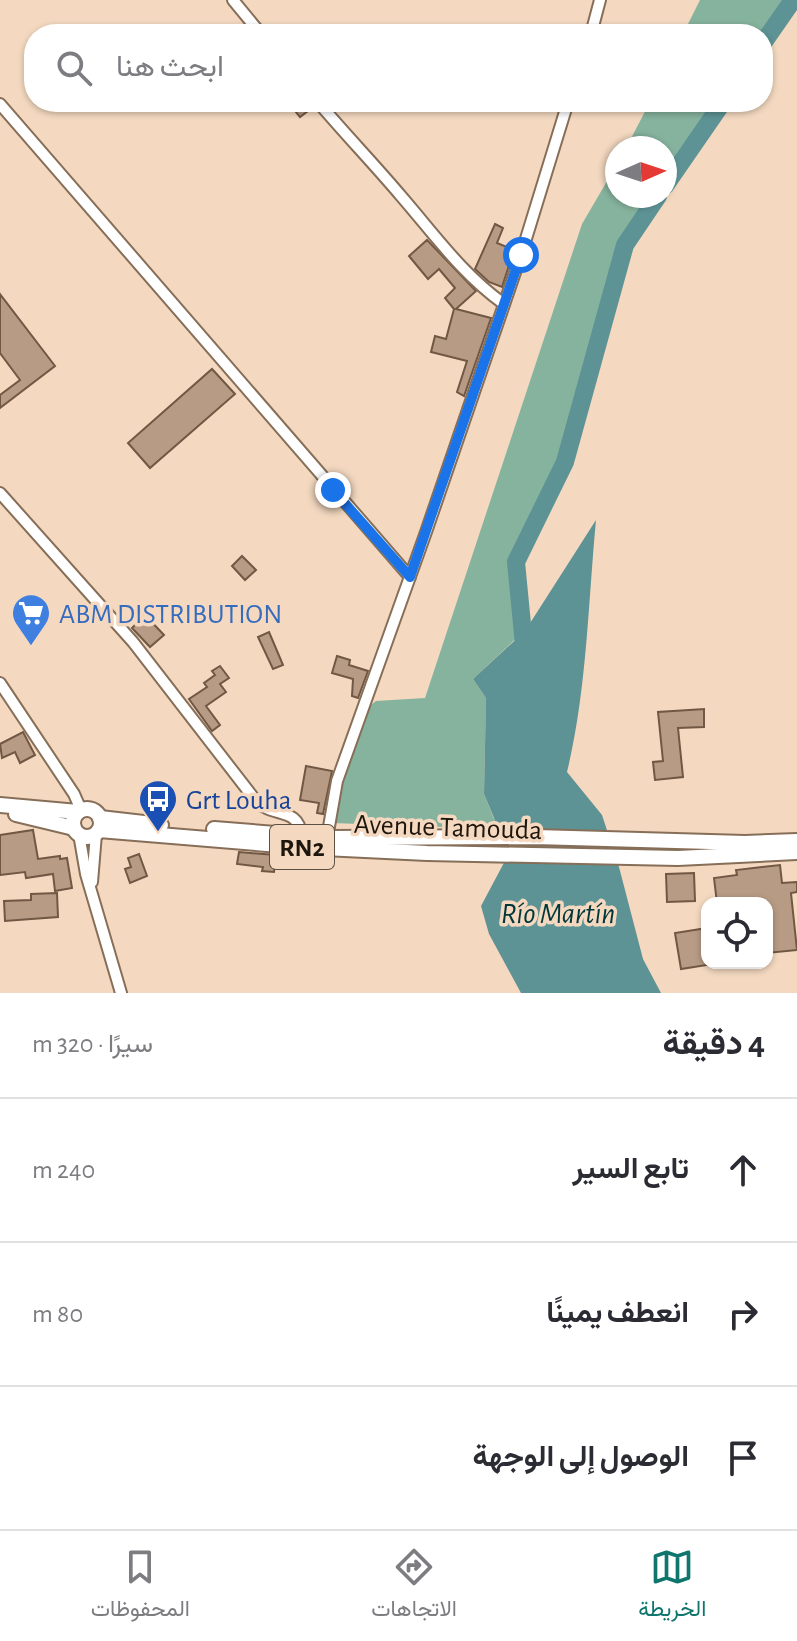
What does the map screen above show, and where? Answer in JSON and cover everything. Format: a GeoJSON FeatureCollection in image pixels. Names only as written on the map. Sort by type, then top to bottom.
{"type":"FeatureCollection","features":[{"type":"Feature","properties":{"kind":"highway","name":"Avenue Tamouda"},"geometry":{"type":"LineString","coordinates":[[0,807],[196,828],[327,838],[797,841]]}},
{"type":"Feature","properties":{"kind":"highway","name":"Avenue Tamouda"},"geometry":{"type":"LineString","coordinates":[[0,807],[77,831]]}},
{"type":"Feature","properties":{"kind":"highway","name":"Avenue Tamouda"},"geometry":{"type":"LineString","coordinates":[[89,817],[303,847],[678,858],[797,852]]}},
{"type":"Feature","properties":{"kind":"highway"},"geometry":{"type":"LineString","coordinates":[[77,831],[74,819],[89,817]]}},
{"type":"Feature","properties":{"kind":"highway","name":"RN2"},"geometry":{"type":"LineString","coordinates":[[77,831],[87,837],[89,817]]}},
{"type":"Feature","properties":{"kind":"street"},"geometry":{"type":"LineString","coordinates":[[233,0],[253,24]]}},
{"type":"Feature","properties":{"kind":"street"},"geometry":{"type":"LineString","coordinates":[[594,24],[600,0]]}},
{"type":"Feature","properties":{"kind":"street"},"geometry":{"type":"LineString","coordinates":[[0,104],[410,577]]}},
{"type":"Feature","properties":{"kind":"street"},"geometry":{"type":"LineString","coordinates":[[327,112],[456,263],[504,304]]}},
{"type":"Feature","properties":{"kind":"street"},"geometry":{"type":"LineString","coordinates":[[327,838],[337,781],[504,304],[565,112]]}},
{"type":"Feature","properties":{"kind":"street"},"geometry":{"type":"LineString","coordinates":[[0,493],[133,642],[259,805],[274,813],[293,817],[299,823],[301,835]]}},
{"type":"Feature","properties":{"kind":"street"},"geometry":{"type":"LineString","coordinates":[[0,683],[89,817],[93,847],[92,896]]}},
{"type":"Feature","properties":{"kind":"street"},"geometry":{"type":"LineString","coordinates":[[77,831],[92,896],[121,993]]}},
{"type":"Feature","properties":{"kind":"green space"},"geometry":{"type":"Polygon","coordinates":[[[700,0],[793,0],[773,29],[773,24],[688,24],[700,0]]]}},
{"type":"Feature","properties":{"kind":"green space"},"geometry":{"type":"Polygon","coordinates":[[[645,112],[716,112],[677,169],[677,136],[632,136],[645,112]]]}},
{"type":"Feature","properties":{"kind":"green space"},"geometry":{"type":"Polygon","coordinates":[[[605,185],[605,208],[650,208],[625,245],[565,462],[516,562],[524,631],[473,679],[486,698],[484,794],[498,829],[332,823],[359,714],[376,701],[425,698],[582,224],[605,185]]]}},
{"type":"Feature","properties":{"kind":"water","name":"Río Martín"},"geometry":{"type":"Polygon","coordinates":[[[596,520],[583,678],[567,772],[602,815],[643,959],[661,993],[521,993],[489,934],[481,906],[506,859],[484,794],[486,698],[473,679],[525,631],[596,520]]]}},
{"type":"Feature","properties":{"kind":"building"},"geometry":{"type":"Polygon","coordinates":[[[495,224],[503,228],[497,243],[514,250],[502,287],[489,282],[475,269],[495,224]]]}},
{"type":"Feature","properties":{"kind":"building"},"geometry":{"type":"Polygon","coordinates":[[[427,240],[476,291],[456,309],[491,318],[464,396],[457,392],[467,361],[431,352],[435,336],[446,339],[454,309],[445,298],[455,288],[439,269],[428,279],[409,256],[427,240]]]}},
{"type":"Feature","properties":{"kind":"building"},"geometry":{"type":"Polygon","coordinates":[[[0,294],[55,366],[0,408],[0,395],[20,380],[0,353],[0,294]]]}},
{"type":"Feature","properties":{"kind":"building"},"geometry":{"type":"Polygon","coordinates":[[[212,369],[235,394],[150,468],[128,443],[212,369]]]}},
{"type":"Feature","properties":{"kind":"building"},"geometry":{"type":"Polygon","coordinates":[[[242,556],[256,570],[245,580],[232,566],[242,556]]]}},
{"type":"Feature","properties":{"kind":"building"},"geometry":{"type":"Polygon","coordinates":[[[145,615],[164,635],[150,647],[132,628],[145,615]]]}},
{"type":"Feature","properties":{"kind":"building"},"geometry":{"type":"Polygon","coordinates":[[[269,632],[283,665],[273,669],[258,637],[269,632]]]}},
{"type":"Feature","properties":{"kind":"building"},"geometry":{"type":"Polygon","coordinates":[[[337,656],[350,660],[349,665],[368,671],[358,698],[352,696],[353,679],[332,673],[337,656]]]}},
{"type":"Feature","properties":{"kind":"building"},"geometry":{"type":"Polygon","coordinates":[[[220,666],[229,678],[220,684],[226,692],[206,706],[220,725],[212,731],[189,699],[207,687],[204,683],[215,675],[212,671],[220,666]]]}},
{"type":"Feature","properties":{"kind":"building"},"geometry":{"type":"Polygon","coordinates":[[[704,709],[704,727],[678,728],[683,777],[655,780],[653,762],[663,761],[658,712],[704,709]]]}},
{"type":"Feature","properties":{"kind":"building"},"geometry":{"type":"Polygon","coordinates":[[[23,732],[35,755],[20,763],[15,752],[2,758],[0,744],[23,732]]]}},
{"type":"Feature","properties":{"kind":"building"},"geometry":{"type":"Polygon","coordinates":[[[306,766],[332,771],[323,814],[317,813],[319,803],[300,800],[306,766]]]}},
{"type":"Feature","properties":{"kind":"building"},"geometry":{"type":"Polygon","coordinates":[[[33,830],[38,859],[67,858],[72,888],[55,891],[53,874],[26,878],[25,872],[0,875],[0,835],[33,830]]]}},
{"type":"Feature","properties":{"kind":"building"},"geometry":{"type":"Polygon","coordinates":[[[239,852],[276,855],[274,872],[262,871],[263,867],[237,864],[239,852]]]}},
{"type":"Feature","properties":{"kind":"building"},"geometry":{"type":"Polygon","coordinates":[[[139,854],[147,876],[130,883],[125,869],[131,867],[128,858],[139,854]]]}},
{"type":"Feature","properties":{"kind":"building"},"geometry":{"type":"Polygon","coordinates":[[[780,865],[782,883],[797,882],[797,892],[791,893],[797,950],[773,952],[773,897],[716,897],[714,878],[737,875],[736,870],[780,865]]]}},
{"type":"Feature","properties":{"kind":"building"},"geometry":{"type":"Polygon","coordinates":[[[694,873],[695,901],[667,902],[666,874],[694,873]]]}},
{"type":"Feature","properties":{"kind":"building"},"geometry":{"type":"Polygon","coordinates":[[[57,893],[58,917],[5,921],[4,901],[31,900],[31,894],[57,893]]]}},
{"type":"Feature","properties":{"kind":"building"},"geometry":{"type":"Polygon","coordinates":[[[701,929],[701,966],[681,969],[675,933],[701,929]]]}},
{"type":"Feature","properties":{"kind":"waterway"},"geometry":{"type":"LineString","coordinates":[[773,29],[793,0]]}},
{"type":"Feature","properties":{"kind":"waterway"},"geometry":{"type":"LineString","coordinates":[[677,169],[716,112]]}},
{"type":"Feature","properties":{"kind":"waterway"},"geometry":{"type":"LineString","coordinates":[[525,655],[516,562],[565,462],[625,245],[650,208]]}},
{"type":"Feature","properties":{"kind":"place","name":"ABM DISTRIBUTION"},"geometry":{"type":"Point","coordinates":[31,647]}},
{"type":"Feature","properties":{"kind":"place","name":"Grt Louha"},"geometry":{"type":"Point","coordinates":[158,833]}},
{"type":"Feature","properties":{"kind":"route"},"geometry":{"type":"LineString","coordinates":[[333,490],[410,577],[521,255]]}}]}
